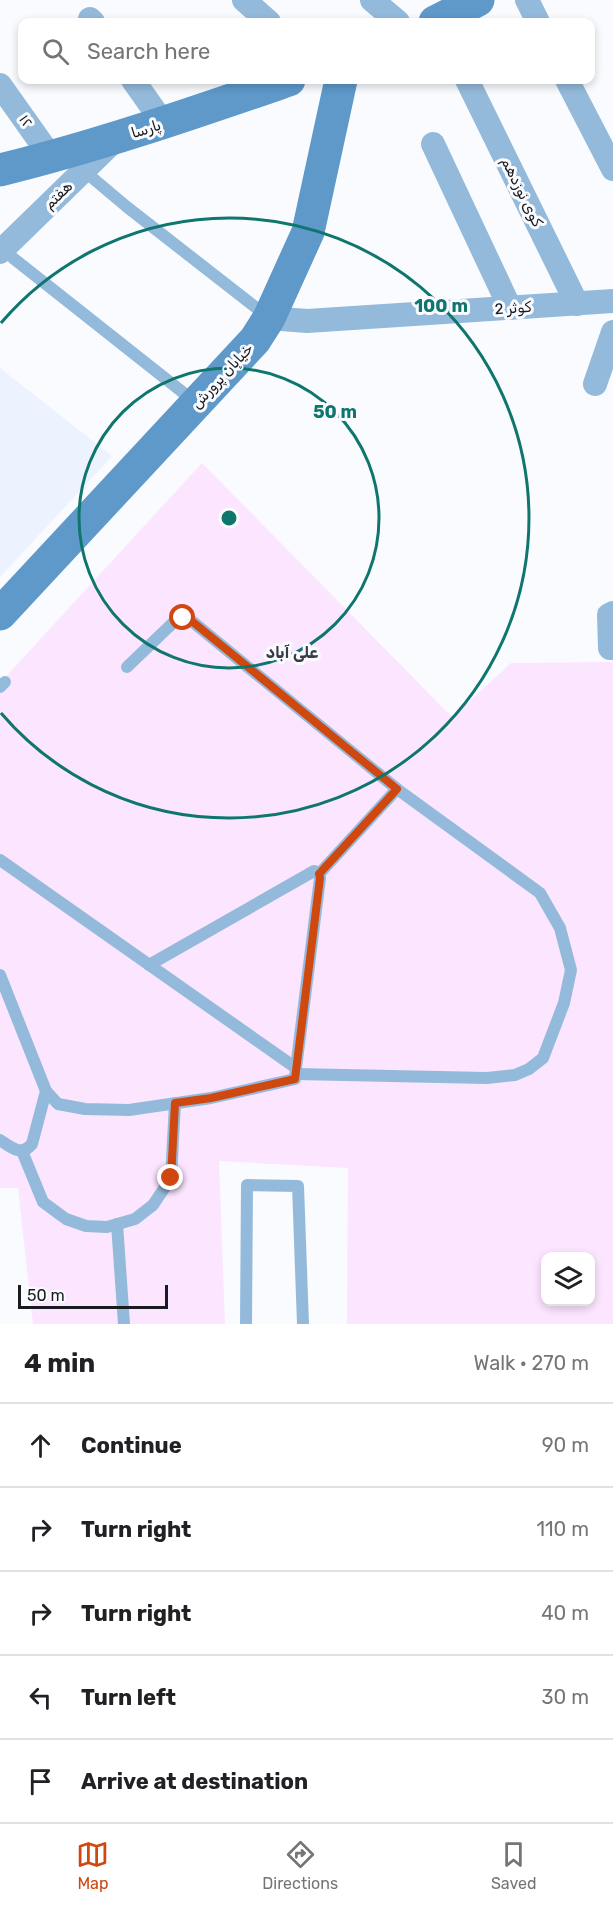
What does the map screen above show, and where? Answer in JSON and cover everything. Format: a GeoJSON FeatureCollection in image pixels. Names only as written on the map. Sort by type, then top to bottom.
{"type":"FeatureCollection","features":[{"type":"Feature","properties":{"kind":"street"},"geometry":{"type":"LineString","coordinates":[[244,0],[264,18]]}},
{"type":"Feature","properties":{"kind":"street"},"geometry":{"type":"LineString","coordinates":[[372,0],[393,18]]}},
{"type":"Feature","properties":{"kind":"street"},"geometry":{"type":"LineString","coordinates":[[527,0],[536,18]]}},
{"type":"Feature","properties":{"kind":"street"},"geometry":{"type":"LineString","coordinates":[[444,18],[474,1]]}},
{"type":"Feature","properties":{"kind":"street","name":"۱۲"},"geometry":{"type":"LineString","coordinates":[[0,84],[51,158]]}},
{"type":"Feature","properties":{"kind":"street"},"geometry":{"type":"LineString","coordinates":[[136,84],[164,123]]}},
{"type":"Feature","properties":{"kind":"street","name":"پارسا"},"geometry":{"type":"LineString","coordinates":[[0,170],[51,158],[117,138],[276,84]]}},
{"type":"Feature","properties":{"kind":"street","name":"خیابان پرورش"},"geometry":{"type":"LineString","coordinates":[[0,614],[255,340],[269,318],[308,232],[340,84]]}},
{"type":"Feature","properties":{"kind":"street","name":"کوی نوزدهم"},"geometry":{"type":"LineString","coordinates":[[469,84],[577,304]]}},
{"type":"Feature","properties":{"kind":"street"},"geometry":{"type":"LineString","coordinates":[[569,84],[613,169]]}},
{"type":"Feature","properties":{"kind":"street","name":"هفتم"},"geometry":{"type":"LineString","coordinates":[[6,255],[83,171],[117,138]]}},
{"type":"Feature","properties":{"kind":"street"},"geometry":{"type":"LineString","coordinates":[[433,144],[510,308]]}},
{"type":"Feature","properties":{"kind":"street","name":"کوثر 2"},"geometry":{"type":"LineString","coordinates":[[269,318],[307,321],[613,301]]}},
{"type":"Feature","properties":{"kind":"street"},"geometry":{"type":"LineString","coordinates":[[595,384],[613,332]]}},
{"type":"Feature","properties":{"kind":"street"},"geometry":{"type":"LineString","coordinates":[[610,648],[609,615],[613,613]]}},
{"type":"Feature","properties":{"kind":"lane"},"geometry":{"type":"LineString","coordinates":[[83,171],[269,318]]}},
{"type":"Feature","properties":{"kind":"lane"},"geometry":{"type":"LineString","coordinates":[[6,255],[197,403]]}},
{"type":"Feature","properties":{"kind":"lane"},"geometry":{"type":"LineString","coordinates":[[0,860],[296,1071],[486,1078],[515,1075],[530,1070],[543,1058],[564,1004],[571,970],[560,928],[540,892],[397,789],[188,618],[177,618],[127,667]]}},
{"type":"Feature","properties":{"kind":"lane"},"geometry":{"type":"LineString","coordinates":[[319,874],[397,789]]}},
{"type":"Feature","properties":{"kind":"lane"},"geometry":{"type":"LineString","coordinates":[[149,965],[314,871],[319,874]]}},
{"type":"Feature","properties":{"kind":"lane"},"geometry":{"type":"LineString","coordinates":[[0,975],[46,1091],[58,1104],[86,1109],[129,1110],[211,1098],[295,1079],[319,874]]}},
{"type":"Feature","properties":{"kind":"lane"},"geometry":{"type":"LineString","coordinates":[[22,1151],[27,1150],[32,1144],[46,1091]]}},
{"type":"Feature","properties":{"kind":"lane"},"geometry":{"type":"LineString","coordinates":[[0,1140],[22,1151],[43,1202],[66,1219],[86,1226],[107,1227],[135,1219],[153,1205],[171,1178],[175,1103]]}},
{"type":"Feature","properties":{"kind":"lane"},"geometry":{"type":"LineString","coordinates":[[246,1324],[247,1185],[298,1186],[303,1324]]}},
{"type":"Feature","properties":{"kind":"lane"},"geometry":{"type":"LineString","coordinates":[[117,1224],[124,1324]]}},
{"type":"Feature","properties":{"kind":"shaded area"},"geometry":{"type":"Polygon","coordinates":[[[0,368],[112,456],[0,577],[0,368]]]}},
{"type":"Feature","properties":{"kind":"shaded area"},"geometry":{"type":"Polygon","coordinates":[[[202,463],[452,717],[511,663],[613,662],[613,1324],[347,1324],[348,1168],[219,1161],[225,1324],[33,1324],[18,1188],[0,1188],[0,683],[202,463]]]}},
{"type":"Feature","properties":{"kind":"district","name":"علی آباد"},"geometry":{"type":"Point","coordinates":[292,652]}},
{"type":"Feature","properties":{"kind":"route"},"geometry":{"type":"LineString","coordinates":[[171,1178],[175,1103],[211,1098],[295,1079],[319,874],[397,789],[188,618],[183,618]]}}]}
